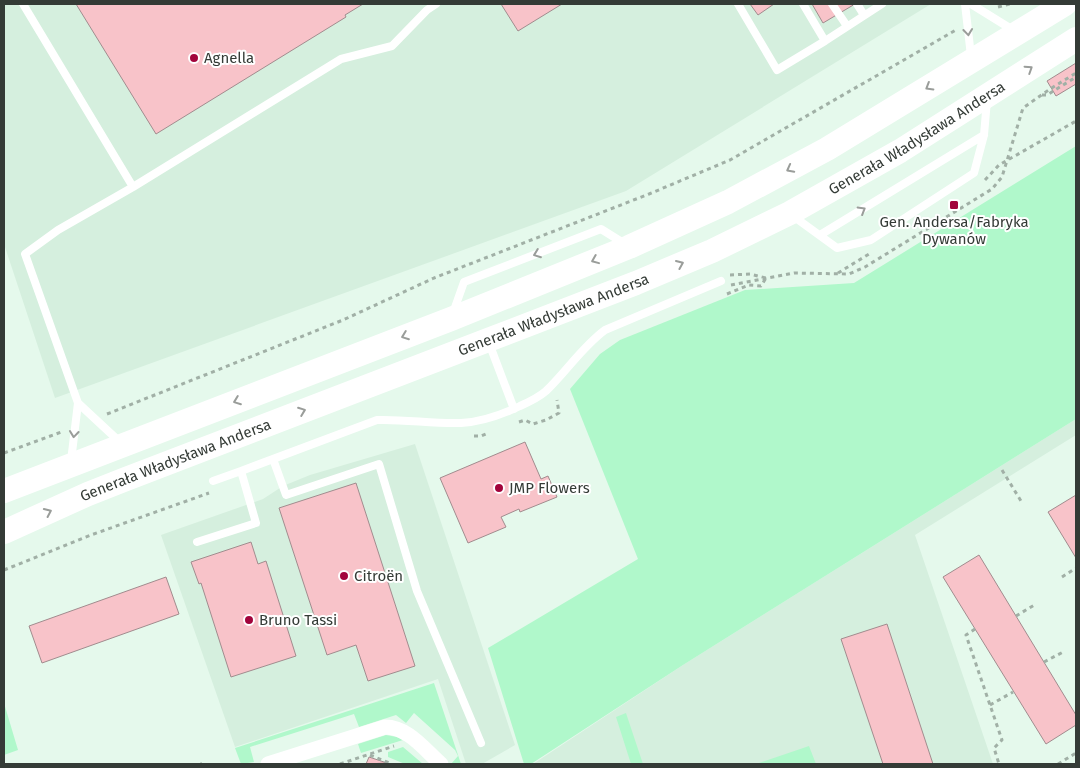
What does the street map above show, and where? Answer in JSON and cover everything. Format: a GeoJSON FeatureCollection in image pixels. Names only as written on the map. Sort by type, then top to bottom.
{"type":"FeatureCollection","features":[{"type":"Feature","properties":{"kind":"highway"},"geometry":{"type":"LineString","coordinates":[[4,491],[451,319],[629,246],[728,202],[827,149],[1065,4]]}},
{"type":"Feature","properties":{"kind":"highway","name":"Generała Władysława Andersa"},"geometry":{"type":"LineString","coordinates":[[4,532],[118,482],[636,283],[712,251],[790,213],[900,151],[1076,39]]}},
{"type":"Feature","properties":{"kind":"street"},"geometry":{"type":"LineString","coordinates":[[268,764],[385,727],[394,727],[402,730],[441,764]]}},
{"type":"Feature","properties":{"kind":"lane"},"geometry":{"type":"LineString","coordinates":[[24,4],[133,187]]}},
{"type":"Feature","properties":{"kind":"lane"},"geometry":{"type":"LineString","coordinates":[[71,466],[78,403],[25,254],[58,230],[133,187],[341,59],[392,46],[427,10],[436,4]]}},
{"type":"Feature","properties":{"kind":"lane"},"geometry":{"type":"LineString","coordinates":[[738,4],[777,70],[879,5]]}},
{"type":"Feature","properties":{"kind":"lane"},"geometry":{"type":"LineString","coordinates":[[802,4],[825,41]]}},
{"type":"Feature","properties":{"kind":"lane"},"geometry":{"type":"LineString","coordinates":[[832,4],[847,26]]}},
{"type":"Feature","properties":{"kind":"lane"},"geometry":{"type":"LineString","coordinates":[[857,4],[864,15]]}},
{"type":"Feature","properties":{"kind":"lane"},"geometry":{"type":"LineString","coordinates":[[965,4],[971,61]]}},
{"type":"Feature","properties":{"kind":"lane"},"geometry":{"type":"LineString","coordinates":[[970,4],[1017,33]]}},
{"type":"Feature","properties":{"kind":"lane"},"geometry":{"type":"LineString","coordinates":[[790,213],[837,248],[871,240],[974,173],[984,135],[988,96]]}},
{"type":"Feature","properties":{"kind":"lane"},"geometry":{"type":"LineString","coordinates":[[820,235],[984,135]]}},
{"type":"Feature","properties":{"kind":"lane"},"geometry":{"type":"LineString","coordinates":[[213,481],[377,420],[398,419],[461,423],[491,418],[514,409],[537,398],[604,330],[721,281]]}},
{"type":"Feature","properties":{"kind":"lane"},"geometry":{"type":"LineString","coordinates":[[488,340],[514,409]]}},
{"type":"Feature","properties":{"kind":"lane"},"geometry":{"type":"LineString","coordinates":[[78,403],[123,445]]}},
{"type":"Feature","properties":{"kind":"lane"},"geometry":{"type":"LineString","coordinates":[[273,459],[286,495],[379,464],[416,590],[481,743]]}},
{"type":"Feature","properties":{"kind":"lane"},"geometry":{"type":"LineString","coordinates":[[197,542],[256,523],[241,471]]}},
{"type":"Feature","properties":{"kind":"path"},"geometry":{"type":"LineString","coordinates":[[998,7],[1010,4]]}},
{"type":"Feature","properties":{"kind":"path"},"geometry":{"type":"LineString","coordinates":[[106,414],[343,320],[434,278],[649,194],[730,160],[957,30]]}},
{"type":"Feature","properties":{"kind":"path"},"geometry":{"type":"LineString","coordinates":[[766,278],[750,274],[731,274],[721,281],[730,286],[794,273],[849,274],[865,267],[992,189],[1002,177],[1024,108],[1076,73]]}},
{"type":"Feature","properties":{"kind":"path"},"geometry":{"type":"LineString","coordinates":[[1042,95],[1047,95],[1076,77]]}},
{"type":"Feature","properties":{"kind":"path"},"geometry":{"type":"LineString","coordinates":[[1008,161],[1076,121]]}},
{"type":"Feature","properties":{"kind":"path"},"geometry":{"type":"LineString","coordinates":[[723,295],[749,285],[761,286],[766,278]]}},
{"type":"Feature","properties":{"kind":"path"},"geometry":{"type":"LineString","coordinates":[[516,423],[525,420],[533,424],[546,420],[559,412],[556,402],[562,394]]}},
{"type":"Feature","properties":{"kind":"path"},"geometry":{"type":"LineString","coordinates":[[4,453],[65,430]]}},
{"type":"Feature","properties":{"kind":"path"},"geometry":{"type":"LineString","coordinates":[[472,436],[481,436],[489,433]]}},
{"type":"Feature","properties":{"kind":"path"},"geometry":{"type":"LineString","coordinates":[[1002,470],[1021,501]]}},
{"type":"Feature","properties":{"kind":"path"},"geometry":{"type":"LineString","coordinates":[[4,570],[91,535],[210,493]]}},
{"type":"Feature","properties":{"kind":"path"},"geometry":{"type":"LineString","coordinates":[[1062,577],[1076,568]]}},
{"type":"Feature","properties":{"kind":"path"},"geometry":{"type":"LineString","coordinates":[[1016,616],[1036,604]]}},
{"type":"Feature","properties":{"kind":"path"},"geometry":{"type":"LineString","coordinates":[[975,629],[966,635],[1002,740],[994,748],[999,764]]}},
{"type":"Feature","properties":{"kind":"path"},"geometry":{"type":"LineString","coordinates":[[1044,662],[1065,651]]}},
{"type":"Feature","properties":{"kind":"path"},"geometry":{"type":"LineString","coordinates":[[990,705],[1013,692]]}},
{"type":"Feature","properties":{"kind":"path"},"geometry":{"type":"LineString","coordinates":[[340,764],[352,762],[401,743]]}},
{"type":"Feature","properties":{"kind":"path"},"geometry":{"type":"LineString","coordinates":[[1058,764],[1076,753]]}},
{"type":"Feature","properties":{"kind":"path"},"geometry":{"type":"LineString","coordinates":[[369,754],[392,764]]}},
{"type":"Feature","properties":{"kind":"shaded area"},"geometry":{"type":"Polygon","coordinates":[[[4,4],[931,4],[626,191],[55,398],[4,244],[4,4]]]}},
{"type":"Feature","properties":{"kind":"shaded area"},"geometry":{"type":"Polygon","coordinates":[[[1076,419],[1076,435],[915,535],[993,764],[533,764],[683,665],[1076,419]]]}},
{"type":"Feature","properties":{"kind":"shaded area"},"geometry":{"type":"Polygon","coordinates":[[[415,444],[515,745],[482,764],[466,764],[438,679],[235,747],[161,535],[263,499],[283,486],[310,475],[415,444]]]}},
{"type":"Feature","properties":{"kind":"green space"},"geometry":{"type":"Polygon","coordinates":[[[1076,146],[1076,419],[683,665],[531,764],[524,764],[488,648],[638,559],[570,389],[600,354],[620,340],[745,290],[854,283],[1076,146]]]}},
{"type":"Feature","properties":{"kind":"green space"},"geometry":{"type":"Polygon","coordinates":[[[434,683],[461,764],[451,764],[458,756],[455,750],[414,713],[406,723],[396,715],[359,727],[354,714],[250,747],[254,762],[241,764],[235,748],[434,683]]]}},
{"type":"Feature","properties":{"kind":"green space"},"geometry":{"type":"Polygon","coordinates":[[[4,703],[18,750],[4,755],[4,703]]]}},
{"type":"Feature","properties":{"kind":"green space"},"geometry":{"type":"Polygon","coordinates":[[[626,713],[643,764],[631,764],[616,717],[626,713]]]}},
{"type":"Feature","properties":{"kind":"green space"},"geometry":{"type":"Polygon","coordinates":[[[386,735],[403,740],[361,753],[358,744],[386,735]]]}},
{"type":"Feature","properties":{"kind":"green space"},"geometry":{"type":"Polygon","coordinates":[[[809,746],[816,764],[756,764],[809,746]]]}},
{"type":"Feature","properties":{"kind":"green space"},"geometry":{"type":"Polygon","coordinates":[[[403,747],[423,764],[405,764],[388,757],[388,752],[403,747]]]}},
{"type":"Feature","properties":{"kind":"building","name":"Agnella"},"geometry":{"type":"Polygon","coordinates":[[[76,4],[363,4],[345,15],[346,17],[156,134],[76,4]]]}},
{"type":"Feature","properties":{"kind":"building"},"geometry":{"type":"Polygon","coordinates":[[[501,4],[562,4],[518,31],[501,4]]]}},
{"type":"Feature","properties":{"kind":"building"},"geometry":{"type":"Polygon","coordinates":[[[750,4],[774,4],[758,15],[750,4]]]}},
{"type":"Feature","properties":{"kind":"building"},"geometry":{"type":"Polygon","coordinates":[[[812,4],[855,4],[823,23],[812,4]]]}},
{"type":"Feature","properties":{"kind":"building"},"geometry":{"type":"Polygon","coordinates":[[[1076,63],[1076,84],[1056,96],[1047,81],[1076,63]]]}},
{"type":"Feature","properties":{"kind":"building","name":"JMP Flowers"},"geometry":{"type":"Polygon","coordinates":[[[525,442],[541,479],[548,476],[557,497],[520,512],[519,509],[501,517],[506,527],[468,543],[440,478],[525,442]]]}},
{"type":"Feature","properties":{"kind":"building","name":"Citroën"},"geometry":{"type":"Polygon","coordinates":[[[356,483],[415,666],[368,681],[356,645],[327,655],[279,508],[356,483]]]}},
{"type":"Feature","properties":{"kind":"building"},"geometry":{"type":"Polygon","coordinates":[[[1076,495],[1076,558],[1048,512],[1076,495]]]}},
{"type":"Feature","properties":{"kind":"building","name":"Bruno Tassi"},"geometry":{"type":"Polygon","coordinates":[[[251,542],[258,564],[266,561],[296,656],[231,677],[201,583],[199,584],[191,562],[251,542]]]}},
{"type":"Feature","properties":{"kind":"building"},"geometry":{"type":"Polygon","coordinates":[[[979,555],[1076,715],[1076,725],[1046,744],[943,577],[979,555]]]}},
{"type":"Feature","properties":{"kind":"building"},"geometry":{"type":"Polygon","coordinates":[[[166,577],[179,614],[42,663],[29,626],[166,577]]]}},
{"type":"Feature","properties":{"kind":"building"},"geometry":{"type":"Polygon","coordinates":[[[887,624],[933,764],[883,764],[841,639],[887,624]]]}},
{"type":"Feature","properties":{"kind":"building"},"geometry":{"type":"Polygon","coordinates":[[[369,757],[387,763],[366,764],[369,757]]]}},
{"type":"Feature","properties":{"kind":"place","name":"Agnella"},"geometry":{"type":"Point","coordinates":[194,58]}},
{"type":"Feature","properties":{"kind":"place","name":"Gen. Andersa/Fabryka Dywanów"},"geometry":{"type":"Point","coordinates":[954,205]}},
{"type":"Feature","properties":{"kind":"place","name":"JMP Flowers"},"geometry":{"type":"Point","coordinates":[499,488]}},
{"type":"Feature","properties":{"kind":"place","name":"Citroën"},"geometry":{"type":"Point","coordinates":[344,576]}},
{"type":"Feature","properties":{"kind":"place","name":"Bruno Tassi"},"geometry":{"type":"Point","coordinates":[249,620]}}]}
